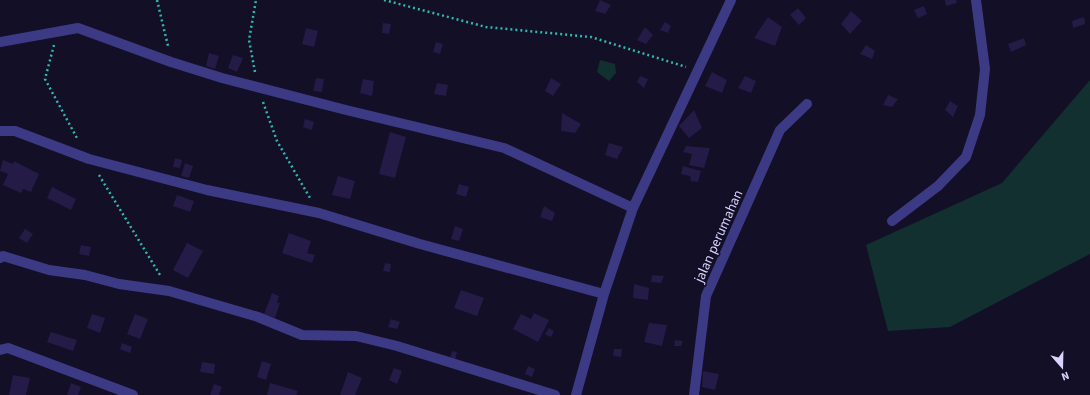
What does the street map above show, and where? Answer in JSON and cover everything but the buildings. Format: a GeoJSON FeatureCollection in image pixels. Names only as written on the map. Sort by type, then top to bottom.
{"type":"FeatureCollection","features":[{"type":"Feature","properties":{"kind":"street"},"geometry":{"type":"LineString","coordinates":[[576,395],[604,294],[633,208],[732,0]]}},
{"type":"Feature","properties":{"kind":"street"},"geometry":{"type":"LineString","coordinates":[[892,221],[938,186],[966,157],[980,115],[984,69],[976,0]]}},
{"type":"Feature","properties":{"kind":"street"},"geometry":{"type":"LineString","coordinates":[[0,42],[78,28],[171,62],[258,87],[504,148],[633,208]]}},
{"type":"Feature","properties":{"kind":"street","name":"jalan perumahan"},"geometry":{"type":"LineString","coordinates":[[694,395],[706,296],[780,130],[807,104]]}},
{"type":"Feature","properties":{"kind":"street"},"geometry":{"type":"LineString","coordinates":[[0,131],[15,131],[89,159],[207,190],[319,213],[420,244],[604,294]]}},
{"type":"Feature","properties":{"kind":"street"},"geometry":{"type":"LineString","coordinates":[[0,258],[3,256],[49,270],[85,275],[119,284],[169,291],[258,317],[302,335],[356,336],[397,346],[555,395]]}},
{"type":"Feature","properties":{"kind":"street"},"geometry":{"type":"LineString","coordinates":[[3,347],[133,395]]}},
{"type":"Feature","properties":{"kind":"path"},"geometry":{"type":"LineString","coordinates":[[157,0],[171,62]]}},
{"type":"Feature","properties":{"kind":"path"},"geometry":{"type":"LineString","coordinates":[[256,0],[249,40],[258,87],[277,142],[319,213]]}},
{"type":"Feature","properties":{"kind":"path"},"geometry":{"type":"LineString","coordinates":[[384,0],[486,27],[591,37],[698,70]]}},
{"type":"Feature","properties":{"kind":"green space"},"geometry":{"type":"Polygon","coordinates":[[[600,60],[615,64],[616,73],[609,81],[597,72],[600,60]]]}},
{"type":"Feature","properties":{"kind":"green space"},"geometry":{"type":"Polygon","coordinates":[[[1090,80],[1090,254],[950,327],[888,331],[866,245],[1002,183],[1090,80]]]}}]}
